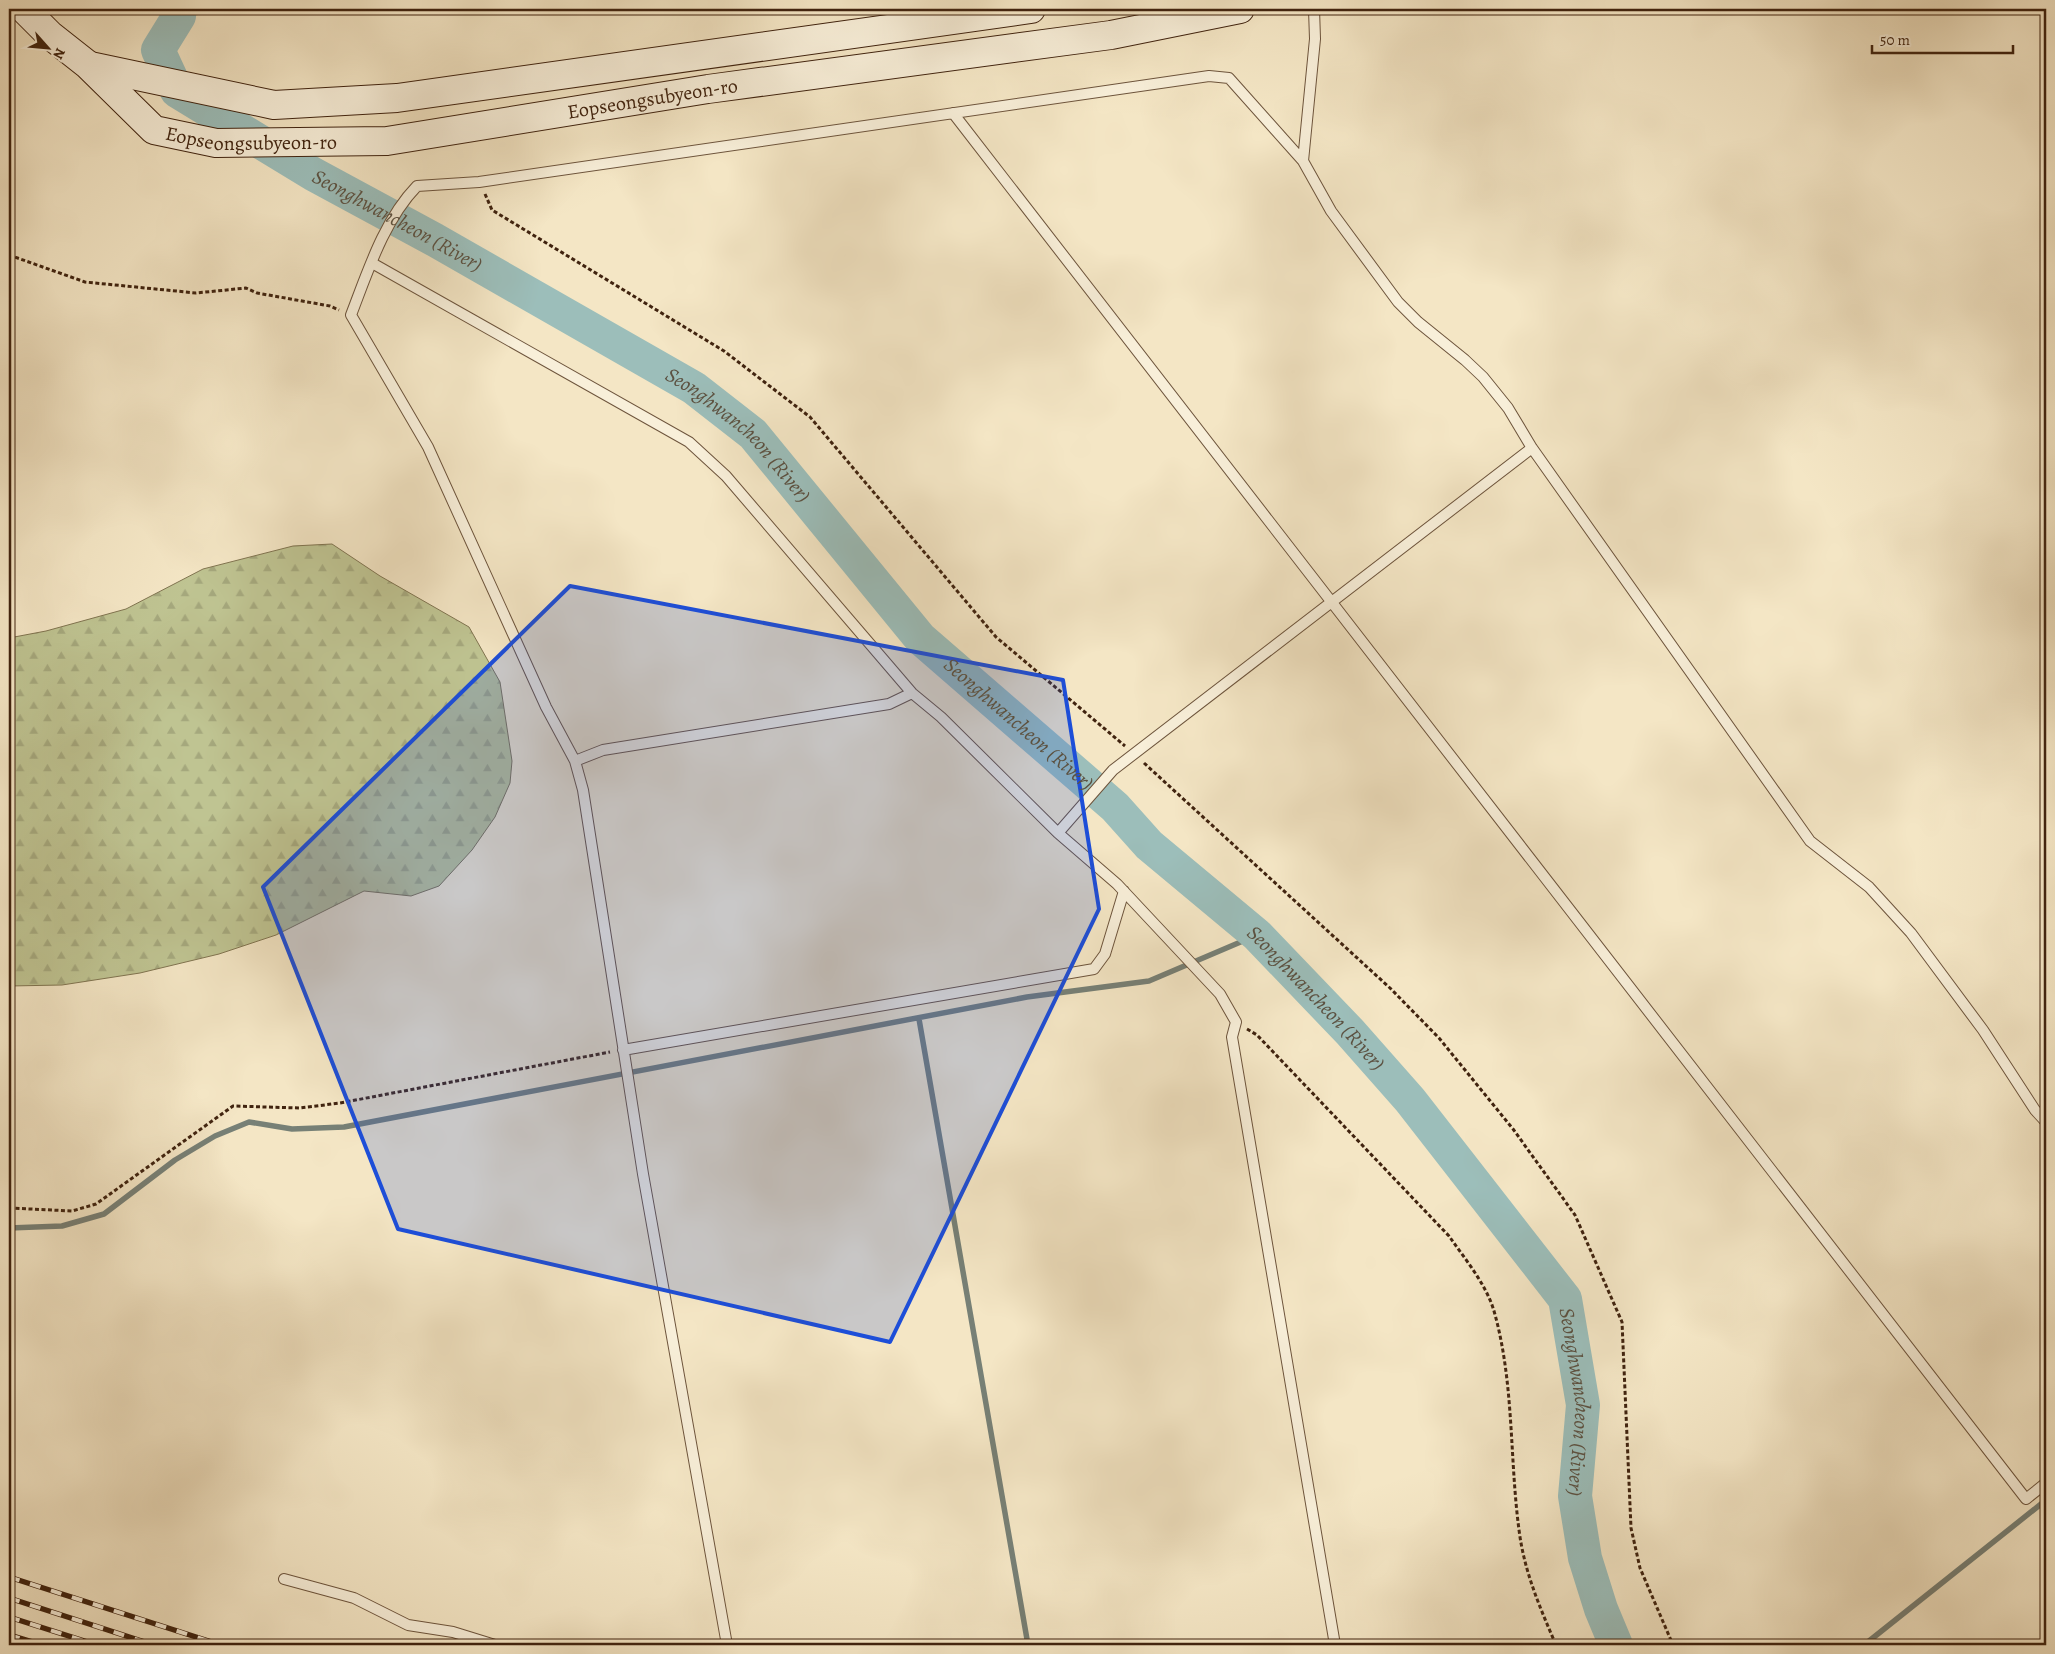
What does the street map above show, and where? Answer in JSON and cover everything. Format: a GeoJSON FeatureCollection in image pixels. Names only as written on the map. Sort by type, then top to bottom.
{"type":"FeatureCollection","features":[{"type":"Feature","properties":{"kind":"main road","name":"Eopseongsubyeon-ro"},"geometry":{"type":"LineString","coordinates":[[24,9],[50,35],[88,65],[154,130],[216,143],[328,140],[387,141],[708,89],[1111,36],[1240,9]]}},
{"type":"Feature","properties":{"kind":"main road","name":"Eopseongsubyeon-ro"},"geometry":{"type":"LineString","coordinates":[[88,65],[274,105],[396,98],[1030,9]]}},
{"type":"Feature","properties":{"kind":"lane"},"geometry":{"type":"LineString","coordinates":[[1303,161],[1315,39],[1314,9]]}},
{"type":"Feature","properties":{"kind":"lane"},"geometry":{"type":"LineString","coordinates":[[727,1645],[629,1086],[583,790],[575,761],[546,707],[428,447],[351,315],[383,238],[402,202],[417,186],[479,182],[1209,76],[1229,78],[1303,161],[1331,211],[1398,302],[1418,322],[1465,360],[1508,408],[1532,448],[1810,840],[1869,887],[1911,933],[1983,1030],[2035,1110],[2046,1122]]}},
{"type":"Feature","properties":{"kind":"lane"},"geometry":{"type":"LineString","coordinates":[[953,113],[2026,1499],[2046,1483]]}},
{"type":"Feature","properties":{"kind":"lane"},"geometry":{"type":"LineString","coordinates":[[372,263],[689,442],[733,483],[912,693],[942,718],[1058,833],[1124,891],[1220,994],[1236,1022],[1232,1037],[1335,1645]]}},
{"type":"Feature","properties":{"kind":"lane"},"geometry":{"type":"LineString","coordinates":[[1058,833],[1113,770],[1532,448]]}},
{"type":"Feature","properties":{"kind":"lane"},"geometry":{"type":"LineString","coordinates":[[575,761],[603,750],[889,704],[912,693]]}},
{"type":"Feature","properties":{"kind":"lane"},"geometry":{"type":"LineString","coordinates":[[623,1050],[1094,969],[1105,954],[1124,891]]}},
{"type":"Feature","properties":{"kind":"lane"},"geometry":{"type":"LineString","coordinates":[[284,1579],[354,1598],[408,1625],[453,1632],[496,1645]]}},
{"type":"Feature","properties":{"kind":"path"},"geometry":{"type":"LineString","coordinates":[[479,182],[492,210],[724,351],[810,418],[996,637],[1135,754],[1390,988],[1439,1038],[1513,1129],[1575,1215],[1622,1322],[1631,1528],[1640,1568],[1674,1645]]}},
{"type":"Feature","properties":{"kind":"path"},"geometry":{"type":"LineString","coordinates":[[9,255],[86,282],[196,294],[246,288],[257,293],[330,306],[351,315]]}},
{"type":"Feature","properties":{"kind":"path"},"geometry":{"type":"LineString","coordinates":[[1236,1022],[1257,1035],[1449,1236],[1473,1271],[1493,1310],[1508,1387],[1520,1536],[1527,1574],[1556,1645]]}},
{"type":"Feature","properties":{"kind":"path"},"geometry":{"type":"LineString","coordinates":[[9,1208],[72,1211],[96,1204],[233,1106],[300,1108],[340,1103],[623,1050]]}},
{"type":"Feature","properties":{"kind":"highlighted area"},"geometry":{"type":"Polygon","coordinates":[[[570,586],[1063,680],[1099,909],[890,1342],[398,1229],[263,887],[570,586]]]}},
{"type":"Feature","properties":{"kind":"green space"},"geometry":{"type":"Polygon","coordinates":[[[332,544],[380,576],[469,627],[500,682],[512,761],[510,783],[495,817],[472,850],[439,886],[411,896],[364,891],[276,935],[219,954],[140,973],[62,985],[9,986],[9,638],[46,631],[126,609],[203,569],[293,546],[332,544]]]}},
{"type":"Feature","properties":{"kind":"water"},"geometry":{"type":"Polygon","coordinates":[[[175,9],[268,9],[179,16],[175,9]]]}},
{"type":"Feature","properties":{"kind":"waterway","name":"Seonghwancheon (River)"},"geometry":{"type":"LineString","coordinates":[[179,16],[158,50],[177,91],[313,174],[435,240],[694,388],[753,434],[920,638],[1115,807],[1149,845],[1257,935],[1350,1032],[1410,1100],[1565,1299],[1583,1405],[1575,1496],[1585,1558],[1601,1609],[1616,1645]]}},
{"type":"Feature","properties":{"kind":"waterway"},"geometry":{"type":"LineString","coordinates":[[9,1228],[62,1226],[104,1214],[175,1160],[215,1136],[249,1122],[292,1129],[344,1127],[1027,997],[1149,981],[1257,935]]}},
{"type":"Feature","properties":{"kind":"waterway"},"geometry":{"type":"LineString","coordinates":[[919,1019],[1028,1645]]}},
{"type":"Feature","properties":{"kind":"waterway"},"geometry":{"type":"LineString","coordinates":[[1864,1645],[2046,1500]]}},
{"type":"Feature","properties":{"kind":"railway"},"geometry":{"type":"LineString","coordinates":[[9,1577],[221,1645]]}},
{"type":"Feature","properties":{"kind":"railway"},"geometry":{"type":"LineString","coordinates":[[9,1598],[154,1645]]}},
{"type":"Feature","properties":{"kind":"railway"},"geometry":{"type":"LineString","coordinates":[[9,1617],[97,1645]]}},
{"type":"Feature","properties":{"kind":"railway"},"geometry":{"type":"LineString","coordinates":[[9,1635],[42,1645]]}}]}
